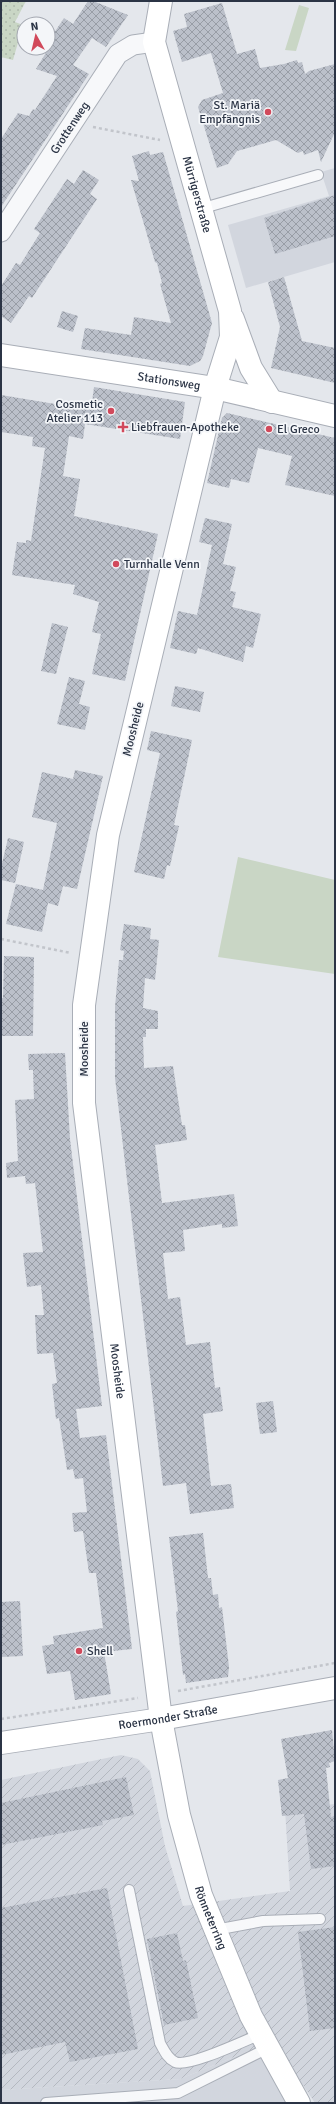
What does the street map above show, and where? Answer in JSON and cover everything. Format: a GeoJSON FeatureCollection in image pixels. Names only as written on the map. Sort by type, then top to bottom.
{"type":"FeatureCollection","features":[{"type":"Feature","properties":{"kind":"street","name":"Mürrigerstraße"},"geometry":{"type":"LineString","coordinates":[[161,1],[154,42],[230,311],[231,337],[215,388]]}},
{"type":"Feature","properties":{"kind":"street","name":"Grottenweg"},"geometry":{"type":"LineString","coordinates":[[1,232],[118,54],[133,45],[154,42]]}},
{"type":"Feature","properties":{"kind":"street"},"geometry":{"type":"LineString","coordinates":[[230,311],[251,368],[272,402]]}},
{"type":"Feature","properties":{"kind":"street","name":"Stationsweg"},"geometry":{"type":"LineString","coordinates":[[1,355],[215,388],[335,416]]}},
{"type":"Feature","properties":{"kind":"street","name":"Moosheide"},"geometry":{"type":"LineString","coordinates":[[161,1719],[84,1103],[84,1005],[108,835],[215,388]]}},
{"type":"Feature","properties":{"kind":"street","name":"Roermonder Straße"},"geometry":{"type":"LineString","coordinates":[[1,1743],[161,1719],[335,1688]]}},
{"type":"Feature","properties":{"kind":"street","name":"Rönneterring"},"geometry":{"type":"LineString","coordinates":[[161,1719],[179,1815],[200,1895],[264,2041],[299,2103]]}},
{"type":"Feature","properties":{"kind":"lane"},"geometry":{"type":"LineString","coordinates":[[200,209],[318,175]]}},
{"type":"Feature","properties":{"kind":"lane"},"geometry":{"type":"LineString","coordinates":[[129,1890],[160,2043],[167,2056],[176,2063],[193,2062],[264,2041]]}},
{"type":"Feature","properties":{"kind":"lane"},"geometry":{"type":"LineString","coordinates":[[215,1930],[263,1922],[320,1918]]}},
{"type":"Feature","properties":{"kind":"lane"},"geometry":{"type":"LineString","coordinates":[[46,2103],[178,2093],[264,2041]]}},
{"type":"Feature","properties":{"kind":"path"},"geometry":{"type":"LineString","coordinates":[[73,123],[158,140],[180,138]]}},
{"type":"Feature","properties":{"kind":"path"},"geometry":{"type":"LineString","coordinates":[[1,939],[90,957]]}},
{"type":"Feature","properties":{"kind":"shaded area"},"geometry":{"type":"Polygon","coordinates":[[[335,168],[335,262],[246,288],[228,225],[329,196],[321,172],[335,168]]]}},
{"type":"Feature","properties":{"kind":"shaded area"},"geometry":{"type":"Polygon","coordinates":[[[121,1755],[138,1759],[150,1771],[165,1846],[183,1906],[290,1891],[285,1809],[335,1804],[335,2103],[315,2103],[273,2041],[180,2079],[1,2090],[1,1780],[121,1755]]]}},
{"type":"Feature","properties":{"kind":"shaded area"},"geometry":{"type":"Polygon","coordinates":[[[273,2041],[308,2103],[1,2103],[1,2090],[180,2079],[273,2041]]]}},
{"type":"Feature","properties":{"kind":"green space"},"geometry":{"type":"Polygon","coordinates":[[[1,1],[26,1],[18,16],[16,16],[16,50],[13,60],[1,57],[1,1]]]}},
{"type":"Feature","properties":{"kind":"green space"},"geometry":{"type":"Polygon","coordinates":[[[299,5],[309,8],[296,51],[285,50],[299,5]]]}},
{"type":"Feature","properties":{"kind":"green space"},"geometry":{"type":"Polygon","coordinates":[[[238,857],[335,880],[335,974],[218,957],[238,857]]]}},
{"type":"Feature","properties":{"kind":"building"},"geometry":{"type":"Polygon","coordinates":[[[88,1],[93,1],[128,15],[106,47],[92,38],[73,65],[89,74],[1,207],[1,139],[18,113],[29,116],[33,109],[35,110],[57,76],[36,69],[44,56],[56,56],[56,30],[64,18],[73,24],[88,1]]]}},
{"type":"Feature","properties":{"kind":"building"},"geometry":{"type":"Polygon","coordinates":[[[222,3],[237,54],[255,49],[260,68],[297,60],[298,63],[302,62],[305,74],[309,71],[335,64],[335,132],[321,162],[318,150],[304,155],[303,151],[298,153],[276,140],[237,151],[228,164],[217,168],[198,107],[202,100],[223,93],[211,53],[182,62],[173,31],[187,27],[184,14],[222,3]]]}},
{"type":"Feature","properties":{"kind":"building"},"geometry":{"type":"Polygon","coordinates":[[[149,151],[150,155],[163,152],[212,323],[203,356],[200,361],[190,366],[81,349],[85,328],[131,335],[134,317],[171,323],[160,284],[162,283],[157,263],[155,262],[131,180],[139,181],[132,156],[149,151]]]}},
{"type":"Feature","properties":{"kind":"building"},"geometry":{"type":"Polygon","coordinates":[[[83,170],[99,180],[90,194],[97,199],[32,298],[29,296],[11,323],[1,316],[1,286],[16,263],[20,265],[40,233],[34,229],[67,179],[74,184],[83,170]]]}},
{"type":"Feature","properties":{"kind":"building"},"geometry":{"type":"Polygon","coordinates":[[[335,195],[335,236],[275,254],[264,218],[335,195]]]}},
{"type":"Feature","properties":{"kind":"building"},"geometry":{"type":"Polygon","coordinates":[[[284,277],[302,341],[335,348],[335,383],[271,368],[280,327],[268,282],[284,277]]]}},
{"type":"Feature","properties":{"kind":"building"},"geometry":{"type":"Polygon","coordinates":[[[62,311],[78,316],[73,332],[57,327],[62,311]]]}},
{"type":"Feature","properties":{"kind":"building"},"geometry":{"type":"Polygon","coordinates":[[[94,387],[185,402],[180,439],[85,424],[83,439],[69,436],[63,476],[80,479],[74,516],[158,534],[125,681],[92,674],[101,634],[92,632],[99,602],[73,594],[75,585],[12,575],[17,542],[26,543],[26,540],[31,541],[45,448],[32,446],[33,437],[1,432],[1,395],[91,410],[94,387]]]}},
{"type":"Feature","properties":{"kind":"building"},"geometry":{"type":"Polygon","coordinates":[[[227,413],[335,438],[335,496],[285,485],[292,456],[258,448],[249,483],[231,479],[229,488],[207,483],[222,418],[227,413]]]}},
{"type":"Feature","properties":{"kind":"building"},"geometry":{"type":"Polygon","coordinates":[[[205,518],[232,524],[223,564],[236,567],[230,591],[236,592],[232,607],[261,614],[253,648],[246,646],[243,662],[198,648],[196,654],[170,648],[178,611],[197,615],[212,545],[199,542],[205,518]]]}},
{"type":"Feature","properties":{"kind":"building"},"geometry":{"type":"Polygon","coordinates":[[[52,623],[68,627],[56,674],[41,671],[52,623]]]}},
{"type":"Feature","properties":{"kind":"building"},"geometry":{"type":"Polygon","coordinates":[[[69,677],[85,681],[79,704],[90,707],[85,730],[57,724],[69,677]]]}},
{"type":"Feature","properties":{"kind":"building"},"geometry":{"type":"Polygon","coordinates":[[[175,686],[204,692],[200,712],[171,706],[175,686]]]}},
{"type":"Feature","properties":{"kind":"building"},"geometry":{"type":"Polygon","coordinates":[[[151,731],[192,740],[174,825],[179,826],[170,866],[167,865],[164,879],[134,872],[160,753],[147,750],[151,731]]]}},
{"type":"Feature","properties":{"kind":"building"},"geometry":{"type":"Polygon","coordinates":[[[75,770],[103,776],[77,889],[63,886],[58,906],[48,903],[42,932],[6,924],[16,884],[43,890],[57,823],[32,817],[42,772],[73,779],[75,770]]]}},
{"type":"Feature","properties":{"kind":"building"},"geometry":{"type":"Polygon","coordinates":[[[8,838],[24,842],[15,883],[1,880],[1,868],[8,838]]]}},
{"type":"Feature","properties":{"kind":"building"},"geometry":{"type":"Polygon","coordinates":[[[124,924],[151,928],[150,939],[159,940],[155,980],[145,978],[143,1008],[158,1011],[158,1029],[146,1029],[146,1037],[143,1037],[144,1068],[173,1066],[182,1125],[185,1125],[187,1140],[155,1145],[162,1203],[234,1194],[238,1226],[222,1228],[222,1224],[183,1230],[185,1251],[163,1253],[168,1299],[180,1297],[186,1345],[210,1342],[215,1388],[220,1387],[223,1411],[203,1414],[211,1486],[231,1484],[234,1508],[190,1514],[186,1483],[163,1486],[115,1078],[115,1007],[119,960],[123,960],[124,951],[120,950],[124,924]]]}},
{"type":"Feature","properties":{"kind":"building"},"geometry":{"type":"Polygon","coordinates":[[[4,956],[34,957],[33,1036],[1,1036],[1,998],[3,998],[4,956]]]}},
{"type":"Feature","properties":{"kind":"building"},"geometry":{"type":"Polygon","coordinates":[[[65,1053],[70,1139],[102,1406],[76,1409],[80,1438],[106,1435],[132,1649],[104,1652],[111,1694],[75,1700],[70,1671],[47,1674],[42,1646],[54,1644],[53,1636],[103,1628],[96,1573],[89,1573],[83,1531],[74,1532],[72,1513],[87,1512],[83,1478],[75,1479],[73,1469],[67,1470],[59,1418],[56,1419],[52,1384],[57,1383],[53,1353],[37,1354],[35,1315],[44,1315],[41,1285],[27,1287],[23,1253],[43,1252],[35,1183],[26,1184],[25,1176],[7,1178],[6,1163],[18,1161],[15,1100],[34,1099],[33,1070],[29,1070],[28,1054],[65,1053]]]}},
{"type":"Feature","properties":{"kind":"building"},"geometry":{"type":"Polygon","coordinates":[[[273,1401],[277,1432],[260,1434],[256,1403],[273,1401]]]}},
{"type":"Feature","properties":{"kind":"building"},"geometry":{"type":"Polygon","coordinates":[[[203,1533],[208,1578],[211,1578],[213,1595],[218,1594],[219,1608],[222,1607],[229,1667],[228,1677],[186,1683],[185,1674],[183,1675],[176,1612],[178,1611],[169,1537],[203,1533]]]}},
{"type":"Feature","properties":{"kind":"building"},"geometry":{"type":"Polygon","coordinates":[[[20,1601],[23,1656],[1,1657],[1,1602],[20,1601]]]}},
{"type":"Feature","properties":{"kind":"building"},"geometry":{"type":"Polygon","coordinates":[[[332,1730],[335,1761],[329,1763],[330,1767],[326,1768],[331,1817],[335,1816],[335,1866],[311,1869],[304,1814],[282,1816],[278,1780],[288,1778],[281,1739],[332,1730]]]}},
{"type":"Feature","properties":{"kind":"building"},"geometry":{"type":"Polygon","coordinates":[[[126,1777],[134,1815],[102,1821],[103,1825],[1,1845],[1,1803],[126,1777]]]}},
{"type":"Feature","properties":{"kind":"building"},"geometry":{"type":"Polygon","coordinates":[[[107,1888],[138,2049],[70,2062],[65,2042],[1,2055],[1,1908],[107,1888]]]}},
{"type":"Feature","properties":{"kind":"building"},"geometry":{"type":"Polygon","coordinates":[[[335,1927],[335,2028],[310,2031],[298,1932],[335,1927]]]}},
{"type":"Feature","properties":{"kind":"building"},"geometry":{"type":"Polygon","coordinates":[[[177,1933],[183,1961],[186,1960],[198,2018],[164,2025],[147,1939],[177,1933]]]}},
{"type":"Feature","properties":{"kind":"place","name":"St. Mariä Empfängnis"},"geometry":{"type":"Point","coordinates":[268,112]}},
{"type":"Feature","properties":{"kind":"place","name":"Cosmetic Atelier 113"},"geometry":{"type":"Point","coordinates":[111,411]}},
{"type":"Feature","properties":{"kind":"place","name":"Liebfrauen-Apotheke"},"geometry":{"type":"Point","coordinates":[123,427]}},
{"type":"Feature","properties":{"kind":"place","name":"El Greco"},"geometry":{"type":"Point","coordinates":[269,429]}},
{"type":"Feature","properties":{"kind":"place","name":"Turnhalle Venn"},"geometry":{"type":"Point","coordinates":[116,564]}},
{"type":"Feature","properties":{"kind":"place","name":"Shell"},"geometry":{"type":"Point","coordinates":[79,1651]}}]}
